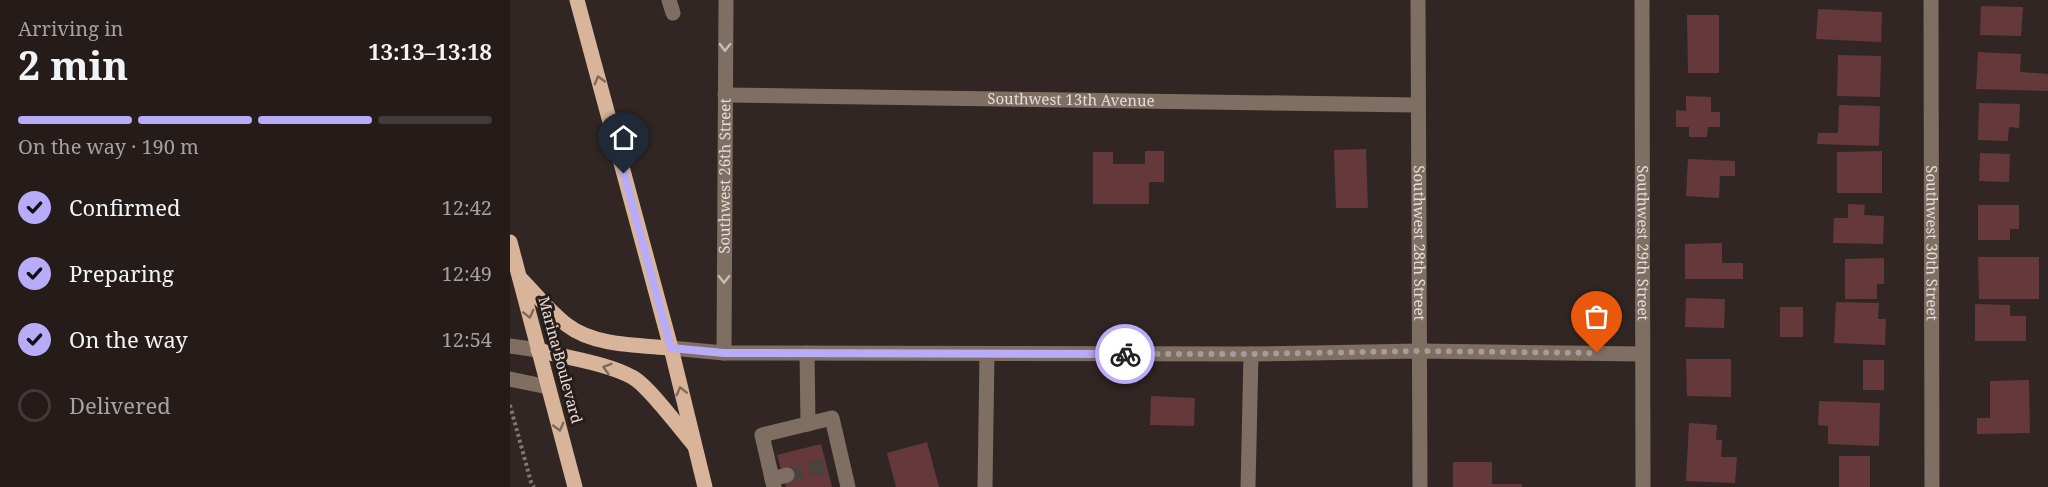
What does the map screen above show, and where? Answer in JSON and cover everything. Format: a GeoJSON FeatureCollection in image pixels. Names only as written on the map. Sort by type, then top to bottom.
{"type":"FeatureCollection","features":[{"type":"Feature","properties":{"kind":"main road"},"geometry":{"type":"LineString","coordinates":[[577,0],[671,348],[705,487]]}},
{"type":"Feature","properties":{"kind":"main road","name":"Marina Boulevard"},"geometry":{"type":"LineString","coordinates":[[510,242],[575,487]]}},
{"type":"Feature","properties":{"kind":"main road"},"geometry":{"type":"LineString","coordinates":[[520,278],[567,326],[584,334],[604,341],[671,348]]}},
{"type":"Feature","properties":{"kind":"main road"},"geometry":{"type":"LineString","coordinates":[[538,350],[614,369],[634,377],[696,447]]}},
{"type":"Feature","properties":{"kind":"street","name":"Southwest 26th Street"},"geometry":{"type":"LineString","coordinates":[[724,353],[726,0]]}},
{"type":"Feature","properties":{"kind":"street","name":"Southwest 28th Street"},"geometry":{"type":"LineString","coordinates":[[1418,0],[1420,487]]}},
{"type":"Feature","properties":{"kind":"street","name":"Southwest 29th Street"},"geometry":{"type":"LineString","coordinates":[[1642,0],[1643,487]]}},
{"type":"Feature","properties":{"kind":"street","name":"Southwest 30th Street"},"geometry":{"type":"LineString","coordinates":[[1931,0],[1932,487]]}},
{"type":"Feature","properties":{"kind":"street","name":"Southwest 13th Avenue"},"geometry":{"type":"LineString","coordinates":[[725,95],[1417,105]]}},
{"type":"Feature","properties":{"kind":"street"},"geometry":{"type":"LineString","coordinates":[[510,346],[538,350]]}},
{"type":"Feature","properties":{"kind":"street"},"geometry":{"type":"LineString","coordinates":[[671,348],[724,353],[1251,354],[1420,351],[1642,354]]}},
{"type":"Feature","properties":{"kind":"street"},"geometry":{"type":"LineString","coordinates":[[807,353],[808,424]]}},
{"type":"Feature","properties":{"kind":"street"},"geometry":{"type":"LineString","coordinates":[[985,487],[987,354]]}},
{"type":"Feature","properties":{"kind":"street"},"geometry":{"type":"LineString","coordinates":[[1248,487],[1251,354]]}},
{"type":"Feature","properties":{"kind":"street"},"geometry":{"type":"LineString","coordinates":[[510,379],[548,387]]}},
{"type":"Feature","properties":{"kind":"street"},"geometry":{"type":"LineString","coordinates":[[777,480],[762,435],[832,418],[836,463],[848,487]]}},
{"type":"Feature","properties":{"kind":"path"},"geometry":{"type":"LineString","coordinates":[[510,405],[534,487]]}},
{"type":"Feature","properties":{"kind":"building"},"geometry":{"type":"Polygon","coordinates":[[[1981,6],[2023,7],[2021,36],[1980,35],[1981,6]]]}},
{"type":"Feature","properties":{"kind":"building"},"geometry":{"type":"Polygon","coordinates":[[[1818,9],[1882,12],[1881,42],[1816,39],[1818,9]]]}},
{"type":"Feature","properties":{"kind":"building"},"geometry":{"type":"Polygon","coordinates":[[[1687,15],[1719,15],[1719,73],[1688,73],[1687,15]]]}},
{"type":"Feature","properties":{"kind":"building"},"geometry":{"type":"Polygon","coordinates":[[[1978,52],[2021,54],[2020,72],[2048,74],[2048,91],[1976,89],[1978,52]]]}},
{"type":"Feature","properties":{"kind":"building"},"geometry":{"type":"Polygon","coordinates":[[[1838,55],[1881,56],[1880,97],[1837,96],[1838,55]]]}},
{"type":"Feature","properties":{"kind":"building"},"geometry":{"type":"Polygon","coordinates":[[[1686,96],[1711,97],[1711,112],[1720,112],[1720,127],[1708,127],[1707,137],[1689,137],[1689,127],[1676,127],[1676,110],[1686,111],[1686,96]]]}},
{"type":"Feature","properties":{"kind":"building"},"geometry":{"type":"Polygon","coordinates":[[[1979,103],[2020,104],[2019,128],[2009,127],[2008,141],[1978,140],[1979,103]]]}},
{"type":"Feature","properties":{"kind":"building"},"geometry":{"type":"Polygon","coordinates":[[[1839,105],[1880,106],[1879,146],[1817,144],[1818,133],[1838,133],[1839,105]]]}},
{"type":"Feature","properties":{"kind":"building"},"geometry":{"type":"Polygon","coordinates":[[[1366,149],[1368,208],[1336,208],[1334,150],[1366,149]]]}},
{"type":"Feature","properties":{"kind":"building"},"geometry":{"type":"Polygon","coordinates":[[[1145,151],[1164,151],[1164,182],[1149,182],[1149,204],[1093,204],[1093,152],[1113,152],[1113,164],[1145,164],[1145,151]]]}},
{"type":"Feature","properties":{"kind":"building"},"geometry":{"type":"Polygon","coordinates":[[[1882,151],[1882,193],[1837,193],[1837,152],[1882,151]]]}},
{"type":"Feature","properties":{"kind":"building"},"geometry":{"type":"Polygon","coordinates":[[[1980,153],[2010,154],[2009,182],[1979,181],[1980,153]]]}},
{"type":"Feature","properties":{"kind":"building"},"geometry":{"type":"Polygon","coordinates":[[[1688,159],[1735,161],[1735,176],[1720,176],[1719,198],[1686,196],[1688,159]]]}},
{"type":"Feature","properties":{"kind":"building"},"geometry":{"type":"Polygon","coordinates":[[[1848,204],[1865,205],[1864,215],[1884,216],[1883,244],[1833,243],[1834,218],[1848,218],[1848,204]]]}},
{"type":"Feature","properties":{"kind":"building"},"geometry":{"type":"Polygon","coordinates":[[[1978,205],[2019,205],[2019,229],[2010,229],[2010,240],[1978,240],[1978,205]]]}},
{"type":"Feature","properties":{"kind":"building"},"geometry":{"type":"Polygon","coordinates":[[[1722,243],[1722,263],[1743,263],[1743,279],[1685,279],[1685,244],[1722,243]]]}},
{"type":"Feature","properties":{"kind":"building"},"geometry":{"type":"Polygon","coordinates":[[[1978,257],[2039,257],[2039,299],[1979,299],[1978,257]]]}},
{"type":"Feature","properties":{"kind":"building"},"geometry":{"type":"Polygon","coordinates":[[[1884,258],[1884,284],[1877,284],[1877,299],[1845,299],[1845,259],[1884,258]]]}},
{"type":"Feature","properties":{"kind":"building"},"geometry":{"type":"Polygon","coordinates":[[[1686,298],[1725,299],[1724,328],[1685,327],[1686,298]]]}},
{"type":"Feature","properties":{"kind":"building"},"geometry":{"type":"Polygon","coordinates":[[[1836,302],[1879,303],[1878,319],[1886,319],[1885,345],[1834,343],[1836,302]]]}},
{"type":"Feature","properties":{"kind":"building"},"geometry":{"type":"Polygon","coordinates":[[[1975,304],[2010,305],[2010,316],[2026,316],[2026,341],[1975,341],[1975,304]]]}},
{"type":"Feature","properties":{"kind":"building"},"geometry":{"type":"Polygon","coordinates":[[[1780,307],[1803,307],[1803,337],[1780,337],[1780,307]]]}},
{"type":"Feature","properties":{"kind":"building"},"geometry":{"type":"Polygon","coordinates":[[[1686,359],[1731,359],[1731,397],[1687,396],[1686,359]]]}},
{"type":"Feature","properties":{"kind":"building"},"geometry":{"type":"Polygon","coordinates":[[[1863,360],[1884,360],[1884,390],[1863,390],[1863,360]]]}},
{"type":"Feature","properties":{"kind":"building"},"geometry":{"type":"Polygon","coordinates":[[[2029,380],[2030,433],[1977,434],[1977,418],[1990,418],[1990,381],[2029,380]]]}},
{"type":"Feature","properties":{"kind":"building"},"geometry":{"type":"Polygon","coordinates":[[[1151,396],[1195,398],[1194,426],[1150,425],[1151,396]]]}},
{"type":"Feature","properties":{"kind":"building"},"geometry":{"type":"Polygon","coordinates":[[[1819,401],[1880,403],[1879,446],[1828,444],[1828,426],[1818,425],[1819,401]]]}},
{"type":"Feature","properties":{"kind":"building"},"geometry":{"type":"Polygon","coordinates":[[[1689,423],[1717,425],[1716,440],[1722,440],[1721,457],[1737,457],[1735,483],[1686,481],[1689,423]]]}},
{"type":"Feature","properties":{"kind":"building"},"geometry":{"type":"Polygon","coordinates":[[[927,442],[939,487],[896,487],[887,453],[927,442]]]}},
{"type":"Feature","properties":{"kind":"building"},"geometry":{"type":"Polygon","coordinates":[[[821,444],[832,487],[786,487],[777,455],[821,444]]]}},
{"type":"Feature","properties":{"kind":"building"},"geometry":{"type":"Polygon","coordinates":[[[1839,456],[1870,456],[1870,487],[1839,487],[1839,456]]]}},
{"type":"Feature","properties":{"kind":"building"},"geometry":{"type":"Polygon","coordinates":[[[1453,462],[1492,462],[1492,484],[1522,484],[1522,487],[1453,487],[1453,462]]]}},
{"type":"Feature","properties":{"kind":"tunnel"},"geometry":{"type":"LineString","coordinates":[[787,475],[829,465]]}},
{"type":"Feature","properties":{"kind":"way so far"},"geometry":{"type":"LineString","coordinates":[[1125,354],[1420,351],[1597,353]]}},
{"type":"Feature","properties":{"kind":"route"},"geometry":{"type":"LineString","coordinates":[[624,174],[671,348],[724,353],[1125,354]]}}]}
